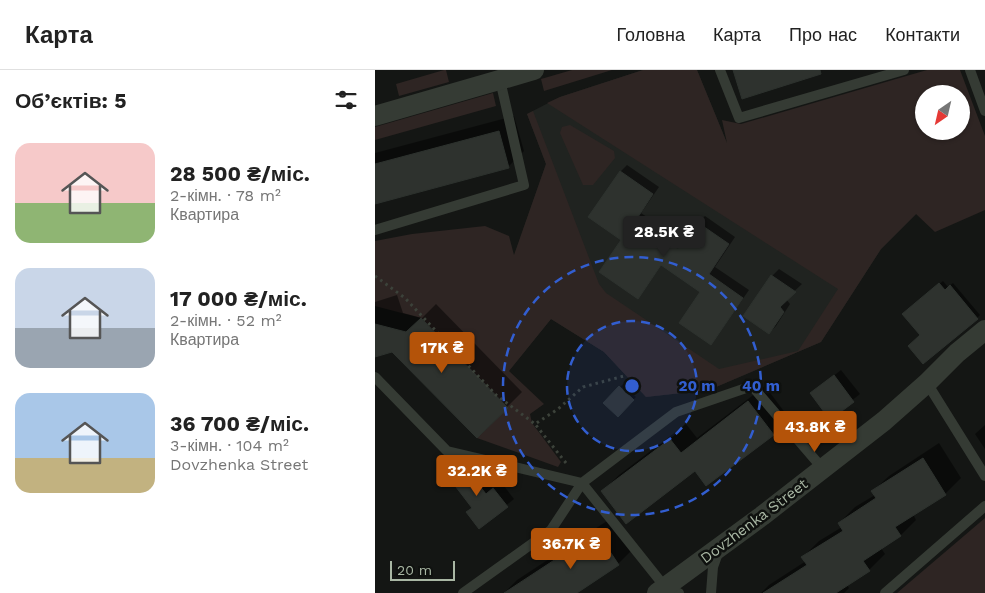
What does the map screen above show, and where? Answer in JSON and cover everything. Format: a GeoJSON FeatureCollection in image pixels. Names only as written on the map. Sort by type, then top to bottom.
{"type":"FeatureCollection","features":[{"type":"Feature","properties":{"kind":"street"},"geometry":{"type":"LineString","coordinates":[[375,116],[534,70]]}},
{"type":"Feature","properties":{"kind":"street","name":"Dovzhenka Street"},"geometry":{"type":"LineString","coordinates":[[667,591],[721,546],[884,421],[927,383],[957,353],[985,330]]}},
{"type":"Feature","properties":{"kind":"lane"},"geometry":{"type":"LineString","coordinates":[[720,70],[739,118],[904,70]]}},
{"type":"Feature","properties":{"kind":"lane"},"geometry":{"type":"LineString","coordinates":[[970,70],[985,111]]}},
{"type":"Feature","properties":{"kind":"lane"},"geometry":{"type":"LineString","coordinates":[[375,230],[524,185],[500,80]]}},
{"type":"Feature","properties":{"kind":"lane"},"geometry":{"type":"LineString","coordinates":[[375,377],[447,451],[582,483],[667,591]]}},
{"type":"Feature","properties":{"kind":"lane"},"geometry":{"type":"LineString","coordinates":[[927,383],[985,476]]}},
{"type":"Feature","properties":{"kind":"lane"},"geometry":{"type":"LineString","coordinates":[[463,593],[551,530],[582,483],[676,412],[751,386],[823,469]]}},
{"type":"Feature","properties":{"kind":"lane"},"geometry":{"type":"LineString","coordinates":[[885,593],[985,506]]}},
{"type":"Feature","properties":{"kind":"lane"},"geometry":{"type":"LineString","coordinates":[[711,593],[713,567],[721,546]]}},
{"type":"Feature","properties":{"kind":"path"},"geometry":{"type":"LineString","coordinates":[[375,276],[405,298],[496,395],[535,424],[582,483]]}},
{"type":"Feature","properties":{"kind":"path"},"geometry":{"type":"LineString","coordinates":[[535,424],[558,409],[583,387],[624,376]]}},
{"type":"Feature","properties":{"kind":"shaded area"},"geometry":{"type":"Polygon","coordinates":[[[446,70],[449,82],[399,96],[396,84],[446,70]]]}},
{"type":"Feature","properties":{"kind":"shaded area"},"geometry":{"type":"Polygon","coordinates":[[[572,70],[612,70],[544,91],[541,79],[572,70]]]}},
{"type":"Feature","properties":{"kind":"shaded area"},"geometry":{"type":"Polygon","coordinates":[[[643,70],[697,70],[729,148],[915,132],[915,140],[933,140],[961,169],[881,249],[821,342],[709,390],[646,397],[604,352],[551,319],[495,388],[514,256],[546,164],[527,114],[560,97],[643,70]]]}},
{"type":"Feature","properties":{"kind":"shaded area"},"geometry":{"type":"Polygon","coordinates":[[[643,70],[697,70],[727,143],[722,120],[741,124],[927,70],[960,70],[966,85],[915,85],[915,140],[970,140],[970,96],[985,136],[985,210],[935,232],[916,214],[881,249],[821,342],[709,390],[646,397],[604,352],[551,319],[509,371],[544,404],[530,414],[532,423],[561,462],[558,467],[477,438],[508,408],[421,318],[375,306],[375,241],[412,234],[485,226],[509,236],[514,255],[546,164],[527,114],[533,111],[599,284],[606,293],[719,369],[798,351],[838,289],[547,103],[643,70]]]}},
{"type":"Feature","properties":{"kind":"shaded area"},"geometry":{"type":"Polygon","coordinates":[[[493,93],[496,106],[375,140],[375,127],[493,93]]]}},
{"type":"Feature","properties":{"kind":"shaded area"},"geometry":{"type":"Polygon","coordinates":[[[570,125],[614,151],[615,158],[593,185],[583,185],[560,133],[562,127],[570,125]]]}},
{"type":"Feature","properties":{"kind":"shaded area"},"geometry":{"type":"Polygon","coordinates":[[[985,518],[985,593],[897,593],[985,518]]]}},
{"type":"Feature","properties":{"kind":"building"},"geometry":{"type":"Polygon","coordinates":[[[733,70],[820,70],[821,74],[742,99],[733,70]]]}},
{"type":"Feature","properties":{"kind":"building"},"geometry":{"type":"Polygon","coordinates":[[[499,131],[509,168],[375,204],[375,164],[499,131]]]}},
{"type":"Feature","properties":{"kind":"building"},"geometry":{"type":"Polygon","coordinates":[[[620,171],[653,194],[636,220],[678,249],[697,222],[729,244],[709,274],[743,298],[711,345],[679,323],[700,292],[661,265],[638,299],[599,272],[621,240],[588,217],[620,171]]]}},
{"type":"Feature","properties":{"kind":"building"},"geometry":{"type":"Polygon","coordinates":[[[771,275],[796,292],[780,307],[784,312],[769,334],[743,316],[771,275]]]}},
{"type":"Feature","properties":{"kind":"building"},"geometry":{"type":"Polygon","coordinates":[[[939,283],[945,290],[950,285],[978,319],[923,364],[908,346],[920,335],[902,314],[939,283]]]}},
{"type":"Feature","properties":{"kind":"building"},"geometry":{"type":"Polygon","coordinates":[[[421,318],[508,408],[477,438],[392,352],[375,357],[375,324],[406,332],[421,318]]]}},
{"type":"Feature","properties":{"kind":"building"},"geometry":{"type":"Polygon","coordinates":[[[834,375],[854,402],[830,420],[810,393],[834,375]]]}},
{"type":"Feature","properties":{"kind":"building"},"geometry":{"type":"Polygon","coordinates":[[[619,386],[634,400],[618,417],[603,403],[619,386]]]}},
{"type":"Feature","properties":{"kind":"building"},"geometry":{"type":"Polygon","coordinates":[[[748,401],[774,435],[706,486],[695,471],[626,524],[601,491],[670,439],[681,453],[748,401]]]}},
{"type":"Feature","properties":{"kind":"building"},"geometry":{"type":"Polygon","coordinates":[[[923,458],[946,495],[895,527],[901,536],[863,561],[870,571],[836,593],[763,593],[807,565],[801,557],[843,531],[838,523],[876,498],[871,491],[923,458]]]}},
{"type":"Feature","properties":{"kind":"building"},"geometry":{"type":"Polygon","coordinates":[[[461,462],[486,494],[493,488],[508,507],[479,529],[466,512],[472,508],[446,474],[461,462]]]}},
{"type":"Feature","properties":{"kind":"building"},"geometry":{"type":"Polygon","coordinates":[[[597,532],[619,565],[577,593],[504,593],[597,532]]]}}]}
